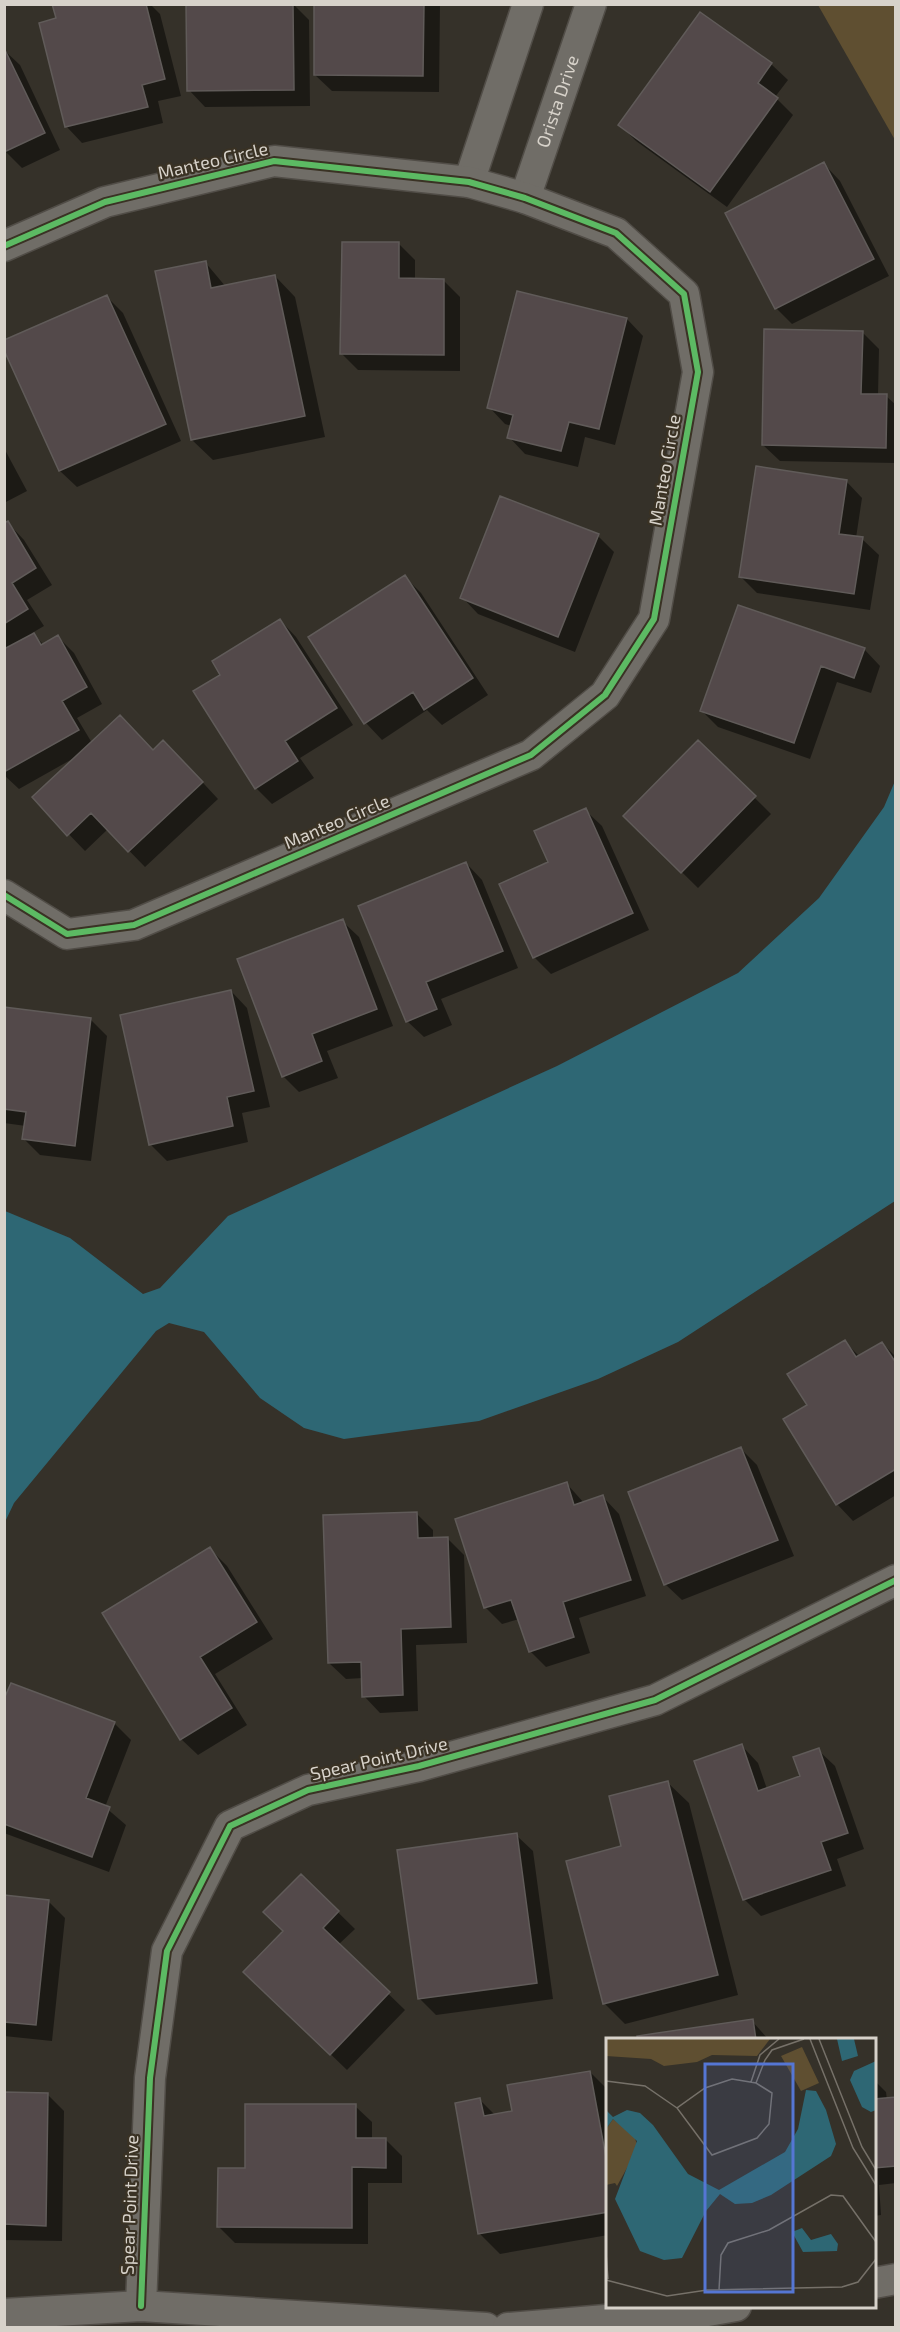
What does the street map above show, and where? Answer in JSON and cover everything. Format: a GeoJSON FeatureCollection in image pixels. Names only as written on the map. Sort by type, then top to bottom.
{"type":"FeatureCollection","features":[{"type":"Feature","properties":{"kind":"street"},"geometry":{"type":"LineString","coordinates":[[469,182],[528,4]]}},
{"type":"Feature","properties":{"kind":"street","name":"Orista Drive"},"geometry":{"type":"LineString","coordinates":[[525,198],[591,4]]}},
{"type":"Feature","properties":{"kind":"street","name":"Manteo Circle"},"geometry":{"type":"LineString","coordinates":[[4,246],[105,202],[274,161],[469,182],[525,198],[616,233],[684,294],[698,372],[654,619],[605,696],[531,755],[134,925],[67,934],[4,896]]}},
{"type":"Feature","properties":{"kind":"street","name":"Spear Point Drive"},"geometry":{"type":"LineString","coordinates":[[141,2306],[150,2078],[167,1951],[230,1826],[308,1790],[419,1767],[655,1700],[896,1580]]}},
{"type":"Feature","properties":{"kind":"street"},"geometry":{"type":"LineString","coordinates":[[876,2283],[896,2279]]}},
{"type":"Feature","properties":{"kind":"street"},"geometry":{"type":"LineString","coordinates":[[4,2314],[141,2306],[486,2328]]}},
{"type":"Feature","properties":{"kind":"street"},"geometry":{"type":"LineString","coordinates":[[508,2328],[729,2308]]}},
{"type":"Feature","properties":{"kind":"shaded area"},"geometry":{"type":"Polygon","coordinates":[[[818,5],[895,5],[895,140],[818,5]]]}},
{"type":"Feature","properties":{"kind":"water"},"geometry":{"type":"Polygon","coordinates":[[[895,781],[895,1201],[678,1342],[598,1379],[479,1421],[344,1439],[304,1428],[260,1398],[204,1332],[169,1323],[156,1331],[14,1503],[5,1522],[5,1211],[70,1238],[143,1294],[160,1288],[228,1216],[557,1066],[738,973],[819,898],[884,807],[895,781]]]}},
{"type":"Feature","properties":{"kind":"building"},"geometry":{"type":"Polygon","coordinates":[[[52,4],[146,4],[165,79],[142,85],[148,107],[65,127],[39,23],[56,18],[52,4]]]}},
{"type":"Feature","properties":{"kind":"building"},"geometry":{"type":"Polygon","coordinates":[[[186,4],[293,4],[294,90],[187,91],[186,4]]]}},
{"type":"Feature","properties":{"kind":"building"},"geometry":{"type":"Polygon","coordinates":[[[314,4],[424,4],[423,76],[314,75],[314,4]]]}},
{"type":"Feature","properties":{"kind":"building"},"geometry":{"type":"Polygon","coordinates":[[[700,12],[772,63],[758,83],[778,98],[710,192],[618,125],[700,12]]]}},
{"type":"Feature","properties":{"kind":"building"},"geometry":{"type":"Polygon","coordinates":[[[4,48],[45,133],[4,152],[4,48]]]}},
{"type":"Feature","properties":{"kind":"building"},"geometry":{"type":"Polygon","coordinates":[[[824,162],[874,259],[775,309],[725,213],[824,162]]]}},
{"type":"Feature","properties":{"kind":"building"},"geometry":{"type":"Polygon","coordinates":[[[342,242],[399,242],[399,278],[444,279],[444,355],[340,354],[342,242]]]}},
{"type":"Feature","properties":{"kind":"building"},"geometry":{"type":"Polygon","coordinates":[[[206,261],[211,288],[275,275],[305,416],[191,440],[155,271],[206,261]]]}},
{"type":"Feature","properties":{"kind":"building"},"geometry":{"type":"Polygon","coordinates":[[[517,291],[627,318],[599,429],[569,422],[561,451],[507,438],[513,415],[487,408],[517,291]]]}},
{"type":"Feature","properties":{"kind":"building"},"geometry":{"type":"Polygon","coordinates":[[[107,295],[166,424],[59,471],[4,350],[4,340],[107,295]]]}},
{"type":"Feature","properties":{"kind":"building"},"geometry":{"type":"Polygon","coordinates":[[[764,329],[863,331],[861,394],[887,394],[886,448],[762,445],[764,329]]]}},
{"type":"Feature","properties":{"kind":"building"},"geometry":{"type":"Polygon","coordinates":[[[756,466],[847,480],[839,534],[863,537],[854,594],[739,577],[756,466]]]}},
{"type":"Feature","properties":{"kind":"building"},"geometry":{"type":"Polygon","coordinates":[[[500,496],[599,534],[558,637],[460,598],[500,496]]]}},
{"type":"Feature","properties":{"kind":"building"},"geometry":{"type":"Polygon","coordinates":[[[8,521],[36,568],[12,583],[28,609],[4,624],[4,523],[8,521]]]}},
{"type":"Feature","properties":{"kind":"building"},"geometry":{"type":"Polygon","coordinates":[[[405,575],[473,678],[424,710],[413,692],[364,724],[308,637],[405,575]]]}},
{"type":"Feature","properties":{"kind":"building"},"geometry":{"type":"Polygon","coordinates":[[[738,605],[865,648],[854,678],[821,666],[794,743],[700,711],[738,605]]]}},
{"type":"Feature","properties":{"kind":"building"},"geometry":{"type":"Polygon","coordinates":[[[280,619],[337,708],[285,741],[298,761],[255,789],[193,691],[220,675],[212,661],[280,619]]]}},
{"type":"Feature","properties":{"kind":"building"},"geometry":{"type":"Polygon","coordinates":[[[34,633],[41,645],[58,635],[87,687],[62,701],[79,730],[4,772],[4,649],[34,633]]]}},
{"type":"Feature","properties":{"kind":"building"},"geometry":{"type":"Polygon","coordinates":[[[120,715],[153,750],[163,740],[203,782],[128,852],[91,813],[67,836],[32,797],[120,715]]]}},
{"type":"Feature","properties":{"kind":"building"},"geometry":{"type":"Polygon","coordinates":[[[698,740],[756,796],[681,873],[623,816],[698,740]]]}},
{"type":"Feature","properties":{"kind":"building"},"geometry":{"type":"Polygon","coordinates":[[[586,808],[633,913],[533,958],[499,884],[548,862],[534,831],[586,808]]]}},
{"type":"Feature","properties":{"kind":"building"},"geometry":{"type":"Polygon","coordinates":[[[466,862],[503,951],[426,982],[437,1009],[406,1022],[358,906],[466,862]]]}},
{"type":"Feature","properties":{"kind":"building"},"geometry":{"type":"Polygon","coordinates":[[[343,919],[377,1009],[312,1034],[322,1061],[282,1077],[237,959],[343,919]]]}},
{"type":"Feature","properties":{"kind":"building"},"geometry":{"type":"Polygon","coordinates":[[[231,990],[254,1091],[227,1097],[233,1126],[149,1145],[120,1015],[231,990]]]}},
{"type":"Feature","properties":{"kind":"building"},"geometry":{"type":"Polygon","coordinates":[[[4,1007],[91,1018],[75,1146],[22,1139],[26,1112],[4,1109],[4,1007]]]}},
{"type":"Feature","properties":{"kind":"building"},"geometry":{"type":"Polygon","coordinates":[[[845,1340],[856,1357],[882,1342],[896,1363],[896,1469],[836,1505],[783,1419],[807,1405],[787,1374],[845,1340]]]}},
{"type":"Feature","properties":{"kind":"building"},"geometry":{"type":"Polygon","coordinates":[[[741,1447],[778,1540],[664,1585],[628,1492],[741,1447]]]}},
{"type":"Feature","properties":{"kind":"building"},"geometry":{"type":"Polygon","coordinates":[[[567,1482],[574,1505],[603,1495],[631,1580],[563,1602],[574,1637],[529,1652],[511,1600],[484,1608],[455,1519],[567,1482]]]}},
{"type":"Feature","properties":{"kind":"building"},"geometry":{"type":"Polygon","coordinates":[[[417,1512],[418,1538],[448,1537],[451,1627],[401,1629],[403,1695],[362,1697],[361,1662],[328,1663],[323,1515],[417,1512]]]}},
{"type":"Feature","properties":{"kind":"building"},"geometry":{"type":"Polygon","coordinates":[[[210,1547],[257,1622],[200,1657],[232,1708],[180,1740],[102,1613],[210,1547]]]}},
{"type":"Feature","properties":{"kind":"building"},"geometry":{"type":"Polygon","coordinates":[[[11,1683],[115,1722],[86,1798],[110,1807],[92,1857],[4,1824],[4,1699],[11,1683]]]}},
{"type":"Feature","properties":{"kind":"building"},"geometry":{"type":"Polygon","coordinates":[[[742,1744],[758,1791],[800,1776],[793,1757],[819,1748],[848,1833],[821,1842],[831,1870],[743,1900],[694,1761],[742,1744]]]}},
{"type":"Feature","properties":{"kind":"building"},"geometry":{"type":"Polygon","coordinates":[[[668,1781],[718,1975],[603,2004],[566,1861],[621,1846],[609,1796],[668,1781]]]}},
{"type":"Feature","properties":{"kind":"building"},"geometry":{"type":"Polygon","coordinates":[[[517,1833],[537,1983],[418,1999],[397,1850],[517,1833]]]}},
{"type":"Feature","properties":{"kind":"building"},"geometry":{"type":"Polygon","coordinates":[[[301,1874],[339,1911],[323,1928],[390,1992],[330,2055],[243,1972],[283,1931],[263,1912],[301,1874]]]}},
{"type":"Feature","properties":{"kind":"building"},"geometry":{"type":"Polygon","coordinates":[[[4,1895],[49,1900],[36,2025],[4,2022],[4,1895]]]}},
{"type":"Feature","properties":{"kind":"building"},"geometry":{"type":"Polygon","coordinates":[[[753,2019],[756,2038],[638,2038],[637,2036],[753,2019]]]}},
{"type":"Feature","properties":{"kind":"building"},"geometry":{"type":"Polygon","coordinates":[[[590,2071],[606,2157],[606,2212],[478,2234],[455,2103],[480,2098],[484,2116],[512,2111],[507,2085],[590,2071]]]}},
{"type":"Feature","properties":{"kind":"building"},"geometry":{"type":"Polygon","coordinates":[[[4,2092],[48,2093],[46,2226],[4,2224],[4,2092]]]}},
{"type":"Feature","properties":{"kind":"building"},"geometry":{"type":"Polygon","coordinates":[[[896,2097],[896,2166],[876,2168],[876,2099],[896,2097]]]}},
{"type":"Feature","properties":{"kind":"building"},"geometry":{"type":"Polygon","coordinates":[[[245,2104],[356,2104],[356,2138],[386,2138],[386,2168],[352,2167],[352,2228],[217,2227],[218,2168],[245,2168],[245,2104]]]}},
{"type":"Feature","properties":{"kind":"cycle path"},"geometry":{"type":"LineString","coordinates":[[4,246],[105,202],[274,161],[469,182],[525,198],[616,233],[684,294],[698,372],[654,619],[605,695],[531,755],[134,925],[67,934],[4,895]]}},
{"type":"Feature","properties":{"kind":"cycle path"},"geometry":{"type":"LineString","coordinates":[[141,2306],[150,2078],[167,1951],[230,1826],[308,1790],[419,1766],[655,1700],[896,1580]]}}]}
